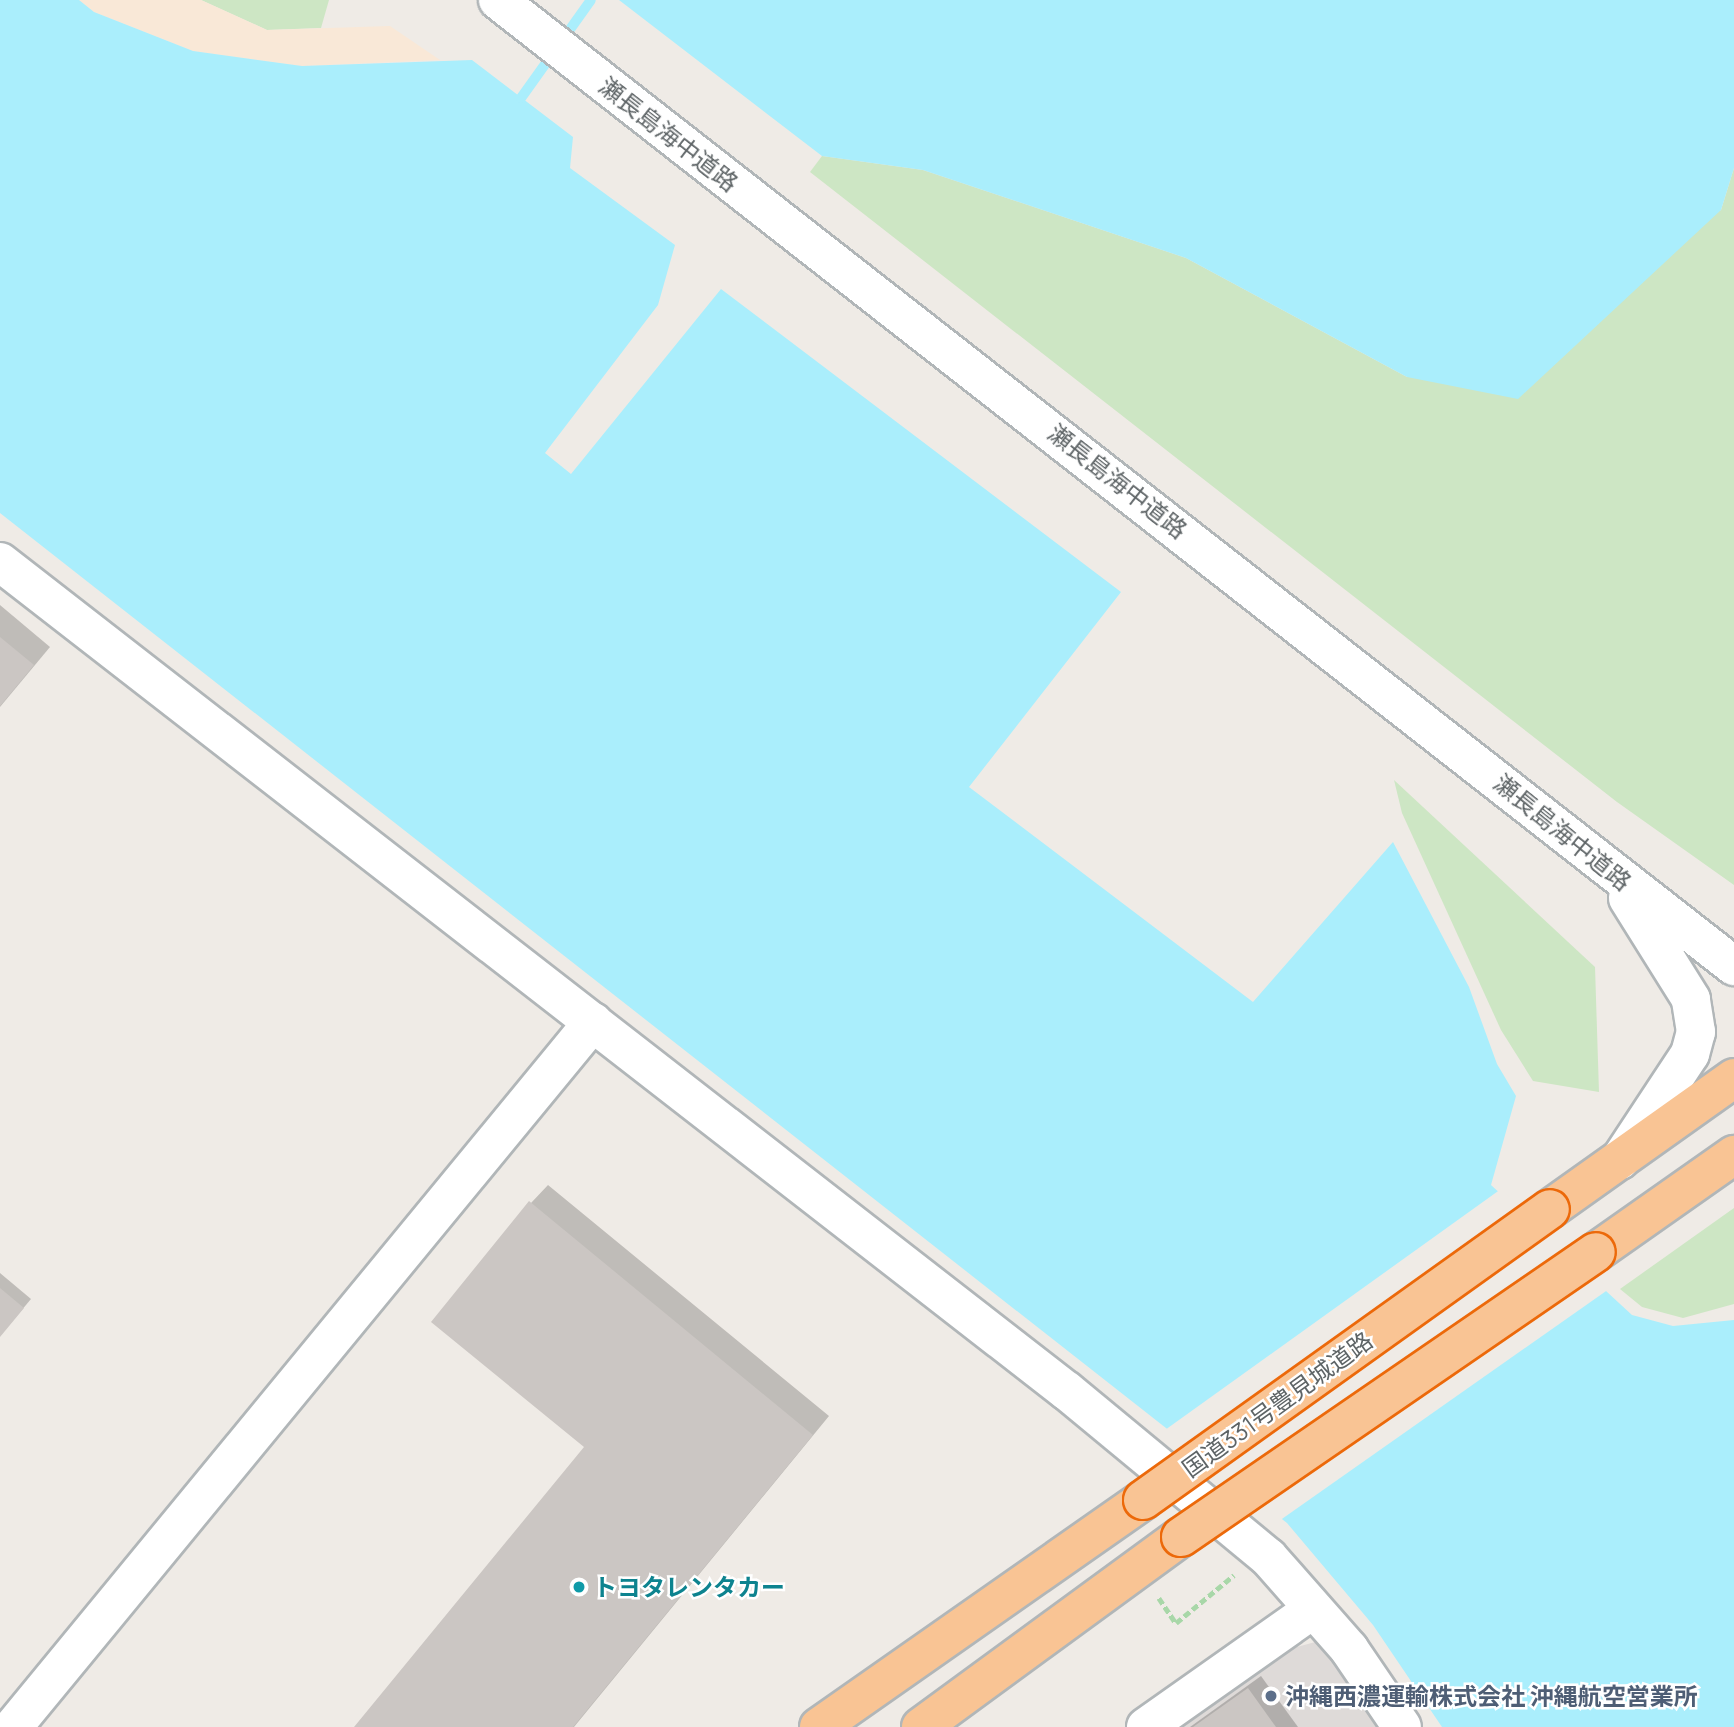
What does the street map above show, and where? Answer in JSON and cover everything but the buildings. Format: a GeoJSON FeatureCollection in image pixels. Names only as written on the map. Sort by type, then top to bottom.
{"type":"FeatureCollection","features":[{"type":"Feature","properties":{"kind":"highway","name":"国道331号豊見城道路"},"geometry":{"type":"LineString","coordinates":[[819,1727],[1143,1500],[1734,1077]]}},
{"type":"Feature","properties":{"kind":"highway"},"geometry":{"type":"LineString","coordinates":[[921,1727],[1181,1537],[1734,1155]]}},
{"type":"Feature","properties":{"kind":"highway"},"geometry":{"type":"LineString","coordinates":[[946,1727],[1031,1647]]}},
{"type":"Feature","properties":{"kind":"street","name":"瀬長島海中道路"},"geometry":{"type":"LineString","coordinates":[[505,6],[1364,672],[1610,871],[1734,966]]}},
{"type":"Feature","properties":{"kind":"street"},"geometry":{"type":"LineString","coordinates":[[0,562],[1067,1391],[1262,1552],[1313,1609],[1402,1727]]}},
{"type":"Feature","properties":{"kind":"street"},"geometry":{"type":"LineString","coordinates":[[1610,871],[1686,989],[1696,1032],[1690,1054],[1620,1160]]}},
{"type":"Feature","properties":{"kind":"street"},"geometry":{"type":"LineString","coordinates":[[13,1727],[593,1022]]}},
{"type":"Feature","properties":{"kind":"street"},"geometry":{"type":"LineString","coordinates":[[1146,1727],[1313,1609]]}},
{"type":"Feature","properties":{"kind":"path"},"geometry":{"type":"LineString","coordinates":[[1158,1598],[1176,1623],[1262,1552]]}},
{"type":"Feature","properties":{"kind":"shaded area","name":"沖縄西濃運輸株式会社 沖縄航空営業所"},"geometry":{"type":"Polygon","coordinates":[[[1319,1641],[1380,1727],[1138,1727],[1231,1665],[1319,1641]]]}},
{"type":"Feature","properties":{"kind":"green space"},"geometry":{"type":"Polygon","coordinates":[[[201,0],[329,0],[321,28],[267,30],[201,0]]]}},
{"type":"Feature","properties":{"kind":"green space"},"geometry":{"type":"Polygon","coordinates":[[[822,156],[923,170],[1186,258],[1407,377],[1721,210],[1734,168],[1734,885],[1617,802],[810,172],[822,156]]]}},
{"type":"Feature","properties":{"kind":"green space"},"geometry":{"type":"Polygon","coordinates":[[[1394,780],[1595,967],[1599,1092],[1533,1081],[1501,1030],[1402,813],[1394,780]]]}},
{"type":"Feature","properties":{"kind":"green space"},"geometry":{"type":"Polygon","coordinates":[[[1734,1208],[1734,1304],[1683,1318],[1642,1307],[1620,1289],[1734,1208]]]}},
{"type":"Feature","properties":{"kind":"sand"},"geometry":{"type":"Polygon","coordinates":[[[79,0],[201,0],[267,30],[390,26],[440,60],[302,66],[193,51],[94,12],[79,0]]]}},
{"type":"Feature","properties":{"kind":"water"},"geometry":{"type":"Polygon","coordinates":[[[0,0],[79,0],[94,12],[193,51],[302,66],[472,60],[573,137],[570,168],[675,245],[658,305],[545,453],[571,474],[721,289],[1121,592],[969,787],[1253,1002],[1393,842],[1469,987],[1497,1064],[1516,1096],[1491,1185],[1632,1315],[1673,1326],[1734,1320],[1734,1727],[1442,1727],[1373,1625],[1287,1523],[0,513],[0,0]]]}},
{"type":"Feature","properties":{"kind":"water"},"geometry":{"type":"Polygon","coordinates":[[[619,0],[1734,0],[1734,168],[1721,210],[1518,399],[1407,377],[1186,258],[923,170],[822,156],[619,0]]]}},
{"type":"Feature","properties":{"kind":"pier"},"geometry":{"type":"Polygon","coordinates":[[[1501,1189],[1609,1289],[1279,1521],[1165,1430],[1501,1189]]]}},
{"type":"Feature","properties":{"kind":"waterway"},"geometry":{"type":"LineString","coordinates":[[521,98],[591,0]]}},
{"type":"Feature","properties":{"kind":"place","name":"トヨタレンタカー"},"geometry":{"type":"Point","coordinates":[579,1587]}},
{"type":"Feature","properties":{"kind":"place","name":"沖縄西濃運輸株式会社 沖縄航空営業所"},"geometry":{"type":"Point","coordinates":[1271,1696]}}]}
